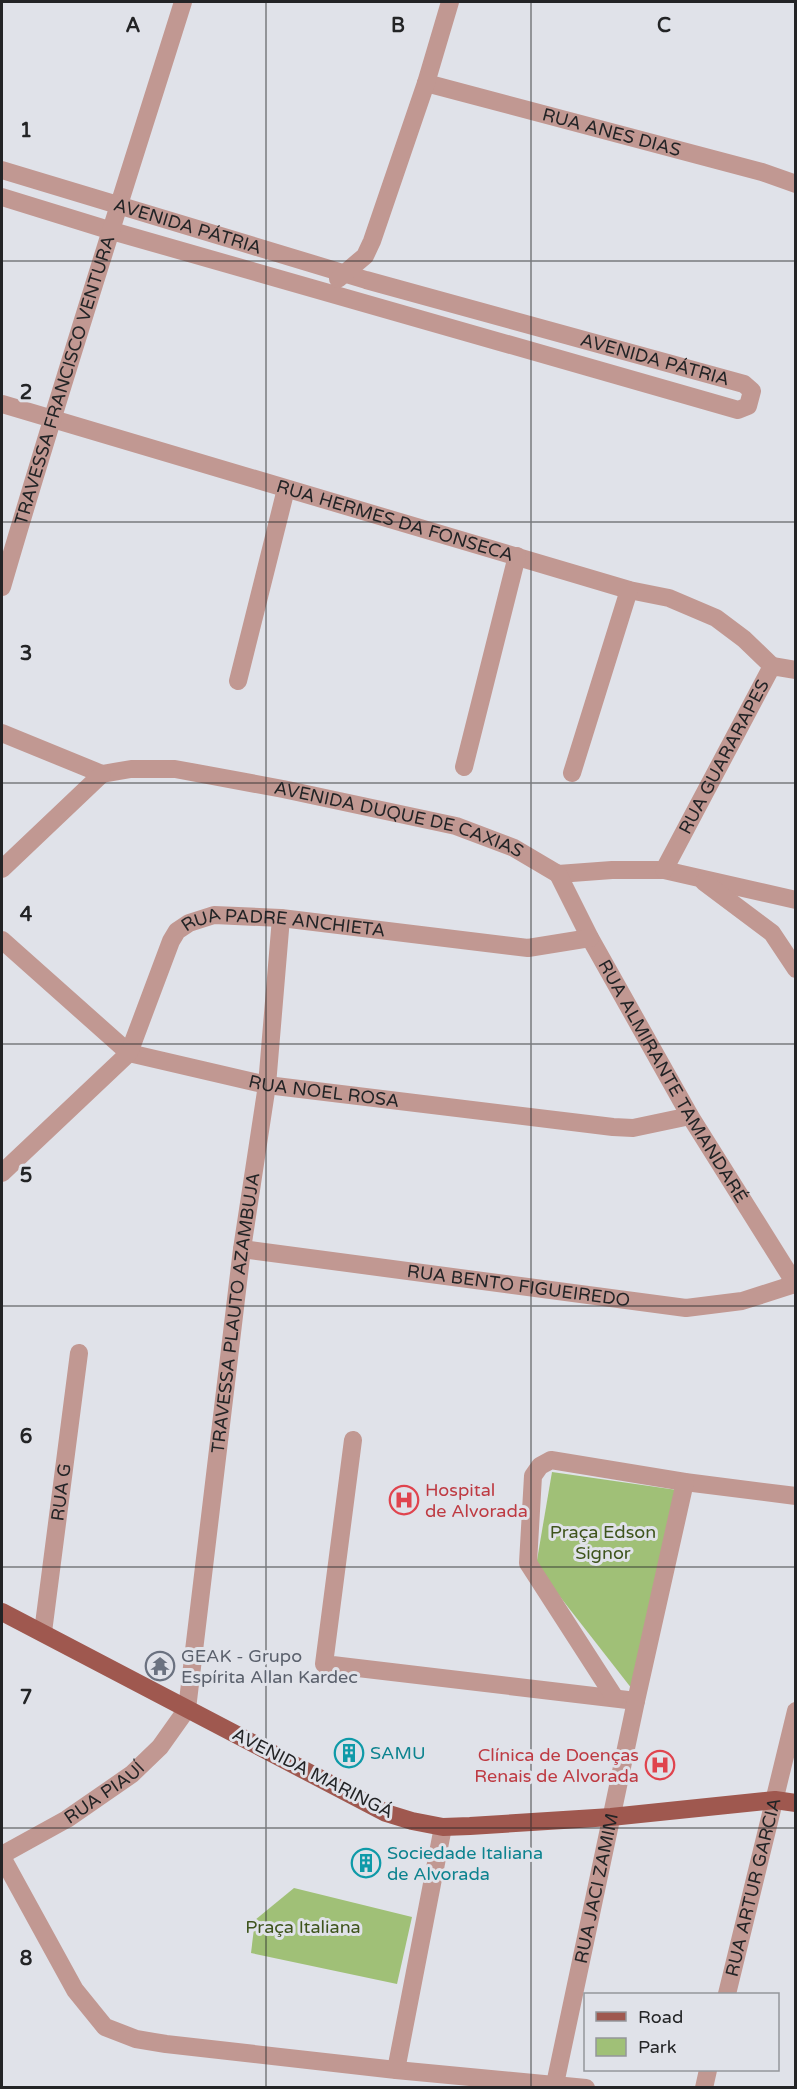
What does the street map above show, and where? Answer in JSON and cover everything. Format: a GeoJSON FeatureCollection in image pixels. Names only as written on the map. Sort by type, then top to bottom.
{"type":"FeatureCollection","features":[{"type":"Feature","properties":{"kind":"main road","name":"AVENIDA MARINGÁ"},"geometry":{"type":"LineString","coordinates":[[5,1618],[43,1632],[386,1813],[412,1821],[443,1827],[470,1827],[611,1817],[775,1800],[795,1803]]}},
{"type":"Feature","properties":{"kind":"street","name":"TRAVESSA FRANCISCO VENTURA"},"geometry":{"type":"LineString","coordinates":[[2,586],[51,418],[183,2]]}},
{"type":"Feature","properties":{"kind":"street"},"geometry":{"type":"LineString","coordinates":[[320,290],[346,274],[365,256],[372,241],[426,83],[450,2]]}},
{"type":"Feature","properties":{"kind":"street","name":"RUA ANES DIAS"},"geometry":{"type":"LineString","coordinates":[[426,83],[762,172],[795,184]]}},
{"type":"Feature","properties":{"kind":"street","name":"AVENIDA PÁTRIA"},"geometry":{"type":"LineString","coordinates":[[2,170],[346,274],[744,384],[752,391],[751,400],[748,406],[738,410],[112,231],[2,197]]}},
{"type":"Feature","properties":{"kind":"street"},"geometry":{"type":"LineString","coordinates":[[30,206],[38,181]]}},
{"type":"Feature","properties":{"kind":"street"},"geometry":{"type":"LineString","coordinates":[[204,257],[212,233]]}},
{"type":"Feature","properties":{"kind":"street"},"geometry":{"type":"LineString","coordinates":[[425,320],[432,298]]}},
{"type":"Feature","properties":{"kind":"street"},"geometry":{"type":"LineString","coordinates":[[657,386],[664,362]]}},
{"type":"Feature","properties":{"kind":"street","name":"RUA HERMES DA FONSECA"},"geometry":{"type":"LineString","coordinates":[[2,404],[629,590],[669,598],[716,618],[744,639],[772,666]]}},
{"type":"Feature","properties":{"kind":"street"},"geometry":{"type":"LineString","coordinates":[[237,681],[286,489]]}},
{"type":"Feature","properties":{"kind":"street"},"geometry":{"type":"LineString","coordinates":[[464,767],[517,556]]}},
{"type":"Feature","properties":{"kind":"street"},"geometry":{"type":"LineString","coordinates":[[573,773],[629,590]]}},
{"type":"Feature","properties":{"kind":"street","name":"RUA GUARARAPES"},"geometry":{"type":"LineString","coordinates":[[664,870],[772,666],[795,670]]}},
{"type":"Feature","properties":{"kind":"street"},"geometry":{"type":"LineString","coordinates":[[2,733],[102,774],[2,869]]}},
{"type":"Feature","properties":{"kind":"street","name":"AVENIDA DUQUE DE CAXIAS"},"geometry":{"type":"LineString","coordinates":[[102,774],[131,769],[175,769],[283,789],[456,826],[514,848],[558,874]]}},
{"type":"Feature","properties":{"kind":"street"},"geometry":{"type":"LineString","coordinates":[[558,874],[612,870],[664,870],[795,900]]}},
{"type":"Feature","properties":{"kind":"street","name":"RUA ALMIRANTE TAMANDARÉ"},"geometry":{"type":"LineString","coordinates":[[558,874],[590,938],[690,1116],[795,1285]]}},
{"type":"Feature","properties":{"kind":"street"},"geometry":{"type":"LineString","coordinates":[[698,878],[772,933],[795,969]]}},
{"type":"Feature","properties":{"kind":"street","name":"RUA PADRE ANCHIETA"},"geometry":{"type":"LineString","coordinates":[[2,1173],[129,1053],[171,941],[177,931],[189,923],[214,915],[281,918],[528,948],[590,938]]}},
{"type":"Feature","properties":{"kind":"street","name":"TRAVESSA PLAUTO AZAMBUJA"},"geometry":{"type":"LineString","coordinates":[[187,1708],[242,1249],[267,1085],[281,918]]}},
{"type":"Feature","properties":{"kind":"street","name":"RUA NOEL ROSA"},"geometry":{"type":"LineString","coordinates":[[2,940],[129,1053],[267,1085],[613,1127],[633,1128],[690,1116]]}},
{"type":"Feature","properties":{"kind":"street","name":"RUA BENTO FIGUEIREDO"},"geometry":{"type":"LineString","coordinates":[[242,1249],[686,1308],[742,1301],[795,1285]]}},
{"type":"Feature","properties":{"kind":"street","name":"RUA G"},"geometry":{"type":"LineString","coordinates":[[43,1632],[79,1353]]}},
{"type":"Feature","properties":{"kind":"street"},"geometry":{"type":"LineString","coordinates":[[353,1440],[324,1664],[636,1701]]}},
{"type":"Feature","properties":{"kind":"street"},"geometry":{"type":"LineString","coordinates":[[615,1698],[528,1563],[533,1476],[540,1466],[551,1460],[685,1482],[795,1496]]}},
{"type":"Feature","properties":{"kind":"street","name":"RUA JACI ZAMIM"},"geometry":{"type":"LineString","coordinates":[[555,2084],[685,1482]]}},
{"type":"Feature","properties":{"kind":"street","name":"RUA PIAUÍ"},"geometry":{"type":"LineString","coordinates":[[2,1856],[67,1819],[132,1774],[160,1747],[187,1708]]}},
{"type":"Feature","properties":{"kind":"street","name":"RUA ARTUR GARCIA"},"geometry":{"type":"LineString","coordinates":[[727,1993],[795,1711]]}},
{"type":"Feature","properties":{"kind":"street"},"geometry":{"type":"LineString","coordinates":[[396,2070],[443,1827]]}},
{"type":"Feature","properties":{"kind":"street"},"geometry":{"type":"LineString","coordinates":[[2,1856],[75,1990],[105,2027],[146,2041],[396,2070],[586,2088]]}},
{"type":"Feature","properties":{"kind":"street"},"geometry":{"type":"LineString","coordinates":[[704,2088],[708,2071]]}},
{"type":"Feature","properties":{"kind":"green space","name":"Praça Edson Signor"},"geometry":{"type":"Polygon","coordinates":[[[552,1472],[677,1490],[632,1689],[536,1566],[552,1472]]]}},
{"type":"Feature","properties":{"kind":"green space","name":"Praça Italiana"},"geometry":{"type":"Polygon","coordinates":[[[294,1888],[412,1917],[397,1984],[251,1953],[255,1920],[294,1888]]]}},
{"type":"Feature","properties":{"kind":"place","name":"Hospital de Alvorada"},"geometry":{"type":"Point","coordinates":[404,1500]}},
{"type":"Feature","properties":{"kind":"place","name":"GEAK - Grupo Espírita Allan Kardec"},"geometry":{"type":"Point","coordinates":[160,1666]}},
{"type":"Feature","properties":{"kind":"place","name":"SAMU"},"geometry":{"type":"Point","coordinates":[349,1753]}},
{"type":"Feature","properties":{"kind":"place","name":"Clínica de Doenças Renais de Alvorada"},"geometry":{"type":"Point","coordinates":[660,1765]}},
{"type":"Feature","properties":{"kind":"place","name":"Sociedade Italiana de Alvorada"},"geometry":{"type":"Point","coordinates":[366,1863]}}]}
